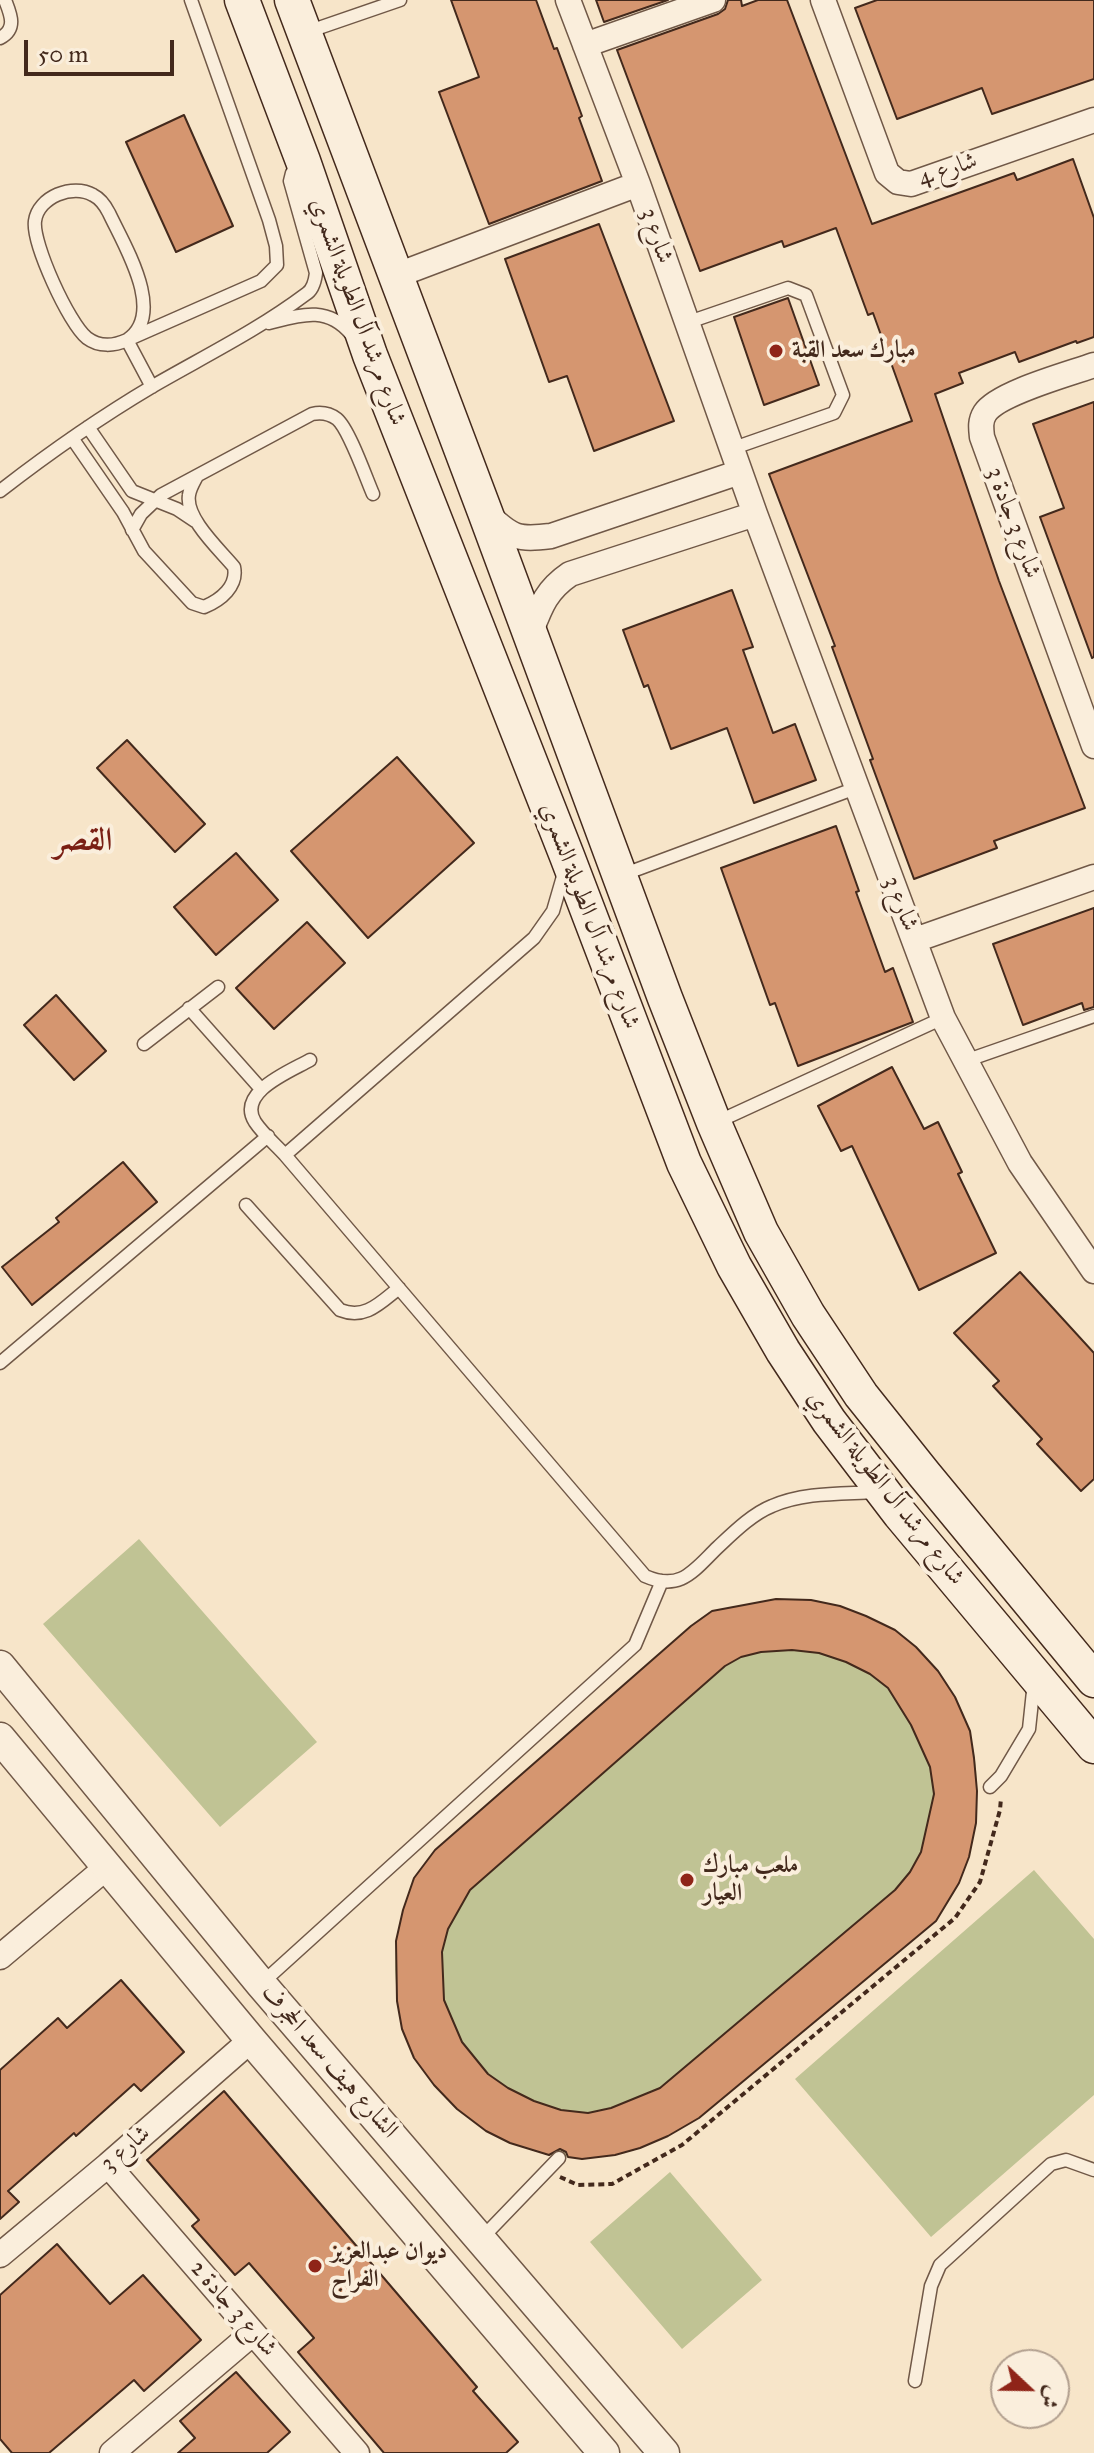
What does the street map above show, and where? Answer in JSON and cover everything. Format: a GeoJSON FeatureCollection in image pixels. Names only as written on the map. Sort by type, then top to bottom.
{"type":"FeatureCollection","features":[{"type":"Feature","properties":{"kind":"main road","name":"شارع مرشد آل الطويلة الشمري"},"geometry":{"type":"LineString","coordinates":[[242,0],[299,149],[370,355],[684,1163],[727,1253],[783,1351],[829,1421],[1094,1746]]}},
{"type":"Feature","properties":{"kind":"main road","name":"شارع مرشد آل الطويلة الشمري"},"geometry":{"type":"LineString","coordinates":[[292,0],[644,943],[714,1123],[761,1232],[808,1315],[861,1395],[1094,1680]]}},
{"type":"Feature","properties":{"kind":"main road"},"geometry":{"type":"LineString","coordinates":[[299,149],[299,127],[311,123],[321,129],[361,232],[375,255],[395,276]]}},
{"type":"Feature","properties":{"kind":"main road"},"geometry":{"type":"LineString","coordinates":[[567,856],[587,884],[608,942],[615,948],[629,950],[644,943]]}},
{"type":"Feature","properties":{"kind":"main road"},"geometry":{"type":"LineString","coordinates":[[1030,1669],[1046,1669],[1083,1707],[1094,1710]]}},
{"type":"Feature","properties":{"kind":"street","name":"شارع 3"},"geometry":{"type":"LineString","coordinates":[[568,0],[943,1018],[1020,1163],[1094,1271]]}},
{"type":"Feature","properties":{"kind":"street"},"geometry":{"type":"LineString","coordinates":[[585,45],[713,0]]}},
{"type":"Feature","properties":{"kind":"street","name":"شارع 4"},"geometry":{"type":"LineString","coordinates":[[823,0],[887,173],[898,182],[911,184],[1094,120]]}},
{"type":"Feature","properties":{"kind":"street"},"geometry":{"type":"LineString","coordinates":[[395,276],[638,184]]}},
{"type":"Feature","properties":{"kind":"street","name":"شارع 3 جادة 3"},"geometry":{"type":"LineString","coordinates":[[1094,365],[1000,399],[983,416],[981,426],[982,437],[1094,746]]}},
{"type":"Feature","properties":{"kind":"street"},"geometry":{"type":"LineString","coordinates":[[485,512],[508,533],[529,538],[551,536],[740,472]]}},
{"type":"Feature","properties":{"kind":"street"},"geometry":{"type":"LineString","coordinates":[[530,634],[542,603],[570,574],[755,514]]}},
{"type":"Feature","properties":{"kind":"street"},"geometry":{"type":"LineString","coordinates":[[915,940],[1094,877]]}},
{"type":"Feature","properties":{"kind":"street","name":"الشارع هيف سعد الحجرف"},"geometry":{"type":"LineString","coordinates":[[0,1666],[261,1984],[485,2241],[664,2453]]}},
{"type":"Feature","properties":{"kind":"street","name":"الشارع هيف سعد الحجرف"},"geometry":{"type":"LineString","coordinates":[[0,1738],[251,2040],[604,2453]]}},
{"type":"Feature","properties":{"kind":"street"},"geometry":{"type":"LineString","coordinates":[[0,1957],[107,1867]]}},
{"type":"Feature","properties":{"kind":"street","name":"شارع 3"},"geometry":{"type":"LineString","coordinates":[[0,2255],[251,2040]]}},
{"type":"Feature","properties":{"kind":"street","name":"شارع 3 جادة 2"},"geometry":{"type":"LineString","coordinates":[[108,2165],[357,2453]]}},
{"type":"Feature","properties":{"kind":"street"},"geometry":{"type":"LineString","coordinates":[[453,2276],[465,2277],[483,2269],[489,2253],[485,2241]]}},
{"type":"Feature","properties":{"kind":"street"},"geometry":{"type":"LineString","coordinates":[[489,2318],[488,2306],[505,2289],[516,2287],[528,2294]]}},
{"type":"Feature","properties":{"kind":"street"},"geometry":{"type":"LineString","coordinates":[[112,2453],[253,2333]]}},
{"type":"Feature","properties":{"kind":"lane"},"geometry":{"type":"LineString","coordinates":[[0,38],[12,26],[5,0]]}},
{"type":"Feature","properties":{"kind":"lane"},"geometry":{"type":"LineString","coordinates":[[127,340],[142,325],[144,298],[109,213],[103,202],[81,190],[51,198],[42,204],[35,218],[38,246],[68,313],[86,337],[97,343],[117,344],[127,340],[261,281],[277,265],[269,220],[191,0]]}},
{"type":"Feature","properties":{"kind":"lane"},"geometry":{"type":"LineString","coordinates":[[304,33],[400,0]]}},
{"type":"Feature","properties":{"kind":"lane"},"geometry":{"type":"LineString","coordinates":[[0,491],[88,427],[262,325],[309,293],[316,273],[290,181],[299,149]]}},
{"type":"Feature","properties":{"kind":"lane"},"geometry":{"type":"LineString","coordinates":[[686,323],[788,288],[806,295],[843,395],[834,413],[731,449]]}},
{"type":"Feature","properties":{"kind":"lane"},"geometry":{"type":"LineString","coordinates":[[262,325],[305,313],[329,317],[343,324],[370,355]]}},
{"type":"Feature","properties":{"kind":"lane"},"geometry":{"type":"LineString","coordinates":[[127,340],[152,387]]}},
{"type":"Feature","properties":{"kind":"lane"},"geometry":{"type":"LineString","coordinates":[[132,530],[141,514],[154,501],[312,414],[333,416],[343,426],[373,494]]}},
{"type":"Feature","properties":{"kind":"lane"},"geometry":{"type":"LineString","coordinates":[[88,427],[126,485],[139,495],[177,509],[197,522]]}},
{"type":"Feature","properties":{"kind":"lane"},"geometry":{"type":"LineString","coordinates":[[72,438],[123,512],[144,551],[186,598],[204,607],[216,601],[232,585],[235,573],[234,567],[197,522],[189,504],[189,494],[197,476]]}},
{"type":"Feature","properties":{"kind":"lane"},"geometry":{"type":"LineString","coordinates":[[619,876],[856,788]]}},
{"type":"Feature","properties":{"kind":"lane"},"geometry":{"type":"LineString","coordinates":[[285,1155],[534,938],[553,911],[567,856]]}},
{"type":"Feature","properties":{"kind":"lane"},"geometry":{"type":"LineString","coordinates":[[144,1044],[218,987]]}},
{"type":"Feature","properties":{"kind":"lane"},"geometry":{"type":"LineString","coordinates":[[189,1008],[261,1089]]}},
{"type":"Feature","properties":{"kind":"lane"},"geometry":{"type":"LineString","coordinates":[[965,1061],[1094,1016]]}},
{"type":"Feature","properties":{"kind":"lane"},"geometry":{"type":"LineString","coordinates":[[714,1123],[943,1018]]}},
{"type":"Feature","properties":{"kind":"lane"},"geometry":{"type":"LineString","coordinates":[[310,1060],[261,1089],[251,1108],[254,1120],[645,1576],[662,1581],[682,1579],[692,1574],[761,1510],[775,1504],[816,1495],[883,1491]]}},
{"type":"Feature","properties":{"kind":"lane"},"geometry":{"type":"LineString","coordinates":[[0,1363],[268,1136]]}},
{"type":"Feature","properties":{"kind":"lane"},"geometry":{"type":"LineString","coordinates":[[246,1205],[340,1310],[363,1313],[399,1288]]}},
{"type":"Feature","properties":{"kind":"lane"},"geometry":{"type":"LineString","coordinates":[[261,1984],[635,1645],[662,1581]]}},
{"type":"Feature","properties":{"kind":"lane"},"geometry":{"type":"LineString","coordinates":[[990,1787],[1001,1776],[1029,1729],[1030,1669]]}},
{"type":"Feature","properties":{"kind":"lane"},"geometry":{"type":"LineString","coordinates":[[485,2241],[559,2158]]}},
{"type":"Feature","properties":{"kind":"lane"},"geometry":{"type":"LineString","coordinates":[[915,2381],[931,2286],[940,2265],[1051,2164],[1066,2160],[1094,2170]]}},
{"type":"Feature","properties":{"kind":"path"},"geometry":{"type":"LineString","coordinates":[[547,2171],[578,2185],[612,2184],[682,2145],[955,1918],[980,1882],[1000,1810],[1001,1776]]}},
{"type":"Feature","properties":{"kind":"green space"},"geometry":{"type":"Polygon","coordinates":[[[139,1539],[317,1742],[220,1827],[43,1624],[139,1539]]]}},
{"type":"Feature","properties":{"kind":"green space","name":"ملعب مبارك العيار"},"geometry":{"type":"Polygon","coordinates":[[[776,1599],[826,1603],[871,1619],[921,1653],[940,1675],[956,1700],[968,1728],[975,1757],[977,1789],[961,1878],[936,1921],[699,2118],[640,2148],[615,2155],[582,2159],[549,2155],[434,2085],[414,2058],[402,2029],[395,1969],[396,1941],[414,1878],[712,1611],[776,1599]]]}},
{"type":"Feature","properties":{"kind":"green space"},"geometry":{"type":"Polygon","coordinates":[[[1034,1870],[1094,1939],[1094,2095],[931,2237],[795,2079],[1034,1870]]]}},
{"type":"Feature","properties":{"kind":"green space"},"geometry":{"type":"Polygon","coordinates":[[[670,2172],[762,2280],[682,2349],[590,2242],[670,2172]]]}},
{"type":"Feature","properties":{"kind":"building"},"geometry":{"type":"Polygon","coordinates":[[[451,0],[536,0],[582,116],[579,118],[602,181],[489,224],[439,92],[479,77],[451,0]]]}},
{"type":"Feature","properties":{"kind":"building"},"geometry":{"type":"Polygon","coordinates":[[[596,0],[668,0],[604,22],[596,0]]]}},
{"type":"Feature","properties":{"kind":"building"},"geometry":{"type":"Polygon","coordinates":[[[728,0],[741,0],[742,6],[758,0],[787,0],[872,224],[1014,173],[1017,180],[1073,159],[1094,218],[1094,337],[1019,362],[1015,352],[959,373],[963,383],[935,394],[999,581],[1085,808],[994,841],[997,848],[914,879],[870,760],[873,759],[832,647],[835,646],[769,474],[912,421],[873,313],[868,315],[836,228],[784,247],[782,241],[700,271],[617,50],[718,14],[725,9],[728,0]]]}},
{"type":"Feature","properties":{"kind":"building"},"geometry":{"type":"Polygon","coordinates":[[[877,0],[1094,0],[1094,79],[992,114],[982,88],[897,119],[855,8],[877,0]]]}},
{"type":"Feature","properties":{"kind":"building"},"geometry":{"type":"Polygon","coordinates":[[[184,115],[233,226],[176,252],[126,142],[184,115]]]}},
{"type":"Feature","properties":{"kind":"building"},"geometry":{"type":"Polygon","coordinates":[[[599,224],[674,421],[594,451],[567,376],[549,382],[505,259],[599,224]]]}},
{"type":"Feature","properties":{"kind":"building","name":"مبارك سعد القبة"},"geometry":{"type":"Polygon","coordinates":[[[788,298],[819,385],[764,405],[734,317],[788,298]]]}},
{"type":"Feature","properties":{"kind":"building"},"geometry":{"type":"Polygon","coordinates":[[[1094,402],[1092,658],[1040,517],[1064,508],[1033,424],[1094,402]]]}},
{"type":"Feature","properties":{"kind":"building"},"geometry":{"type":"Polygon","coordinates":[[[732,590],[753,647],[743,650],[773,733],[795,724],[816,780],[754,803],[727,728],[671,749],[648,685],[644,687],[623,630],[732,590]]]}},
{"type":"Feature","properties":{"kind":"building"},"geometry":{"type":"Polygon","coordinates":[[[127,740],[205,824],[175,852],[97,768],[127,740]]]}},
{"type":"Feature","properties":{"kind":"building"},"geometry":{"type":"Polygon","coordinates":[[[397,757],[474,843],[368,938],[291,851],[397,757]]]}},
{"type":"Feature","properties":{"kind":"building"},"geometry":{"type":"Polygon","coordinates":[[[836,826],[885,972],[893,968],[913,1022],[798,1066],[775,1003],[770,1005],[721,868],[836,826]]]}},
{"type":"Feature","properties":{"kind":"building"},"geometry":{"type":"Polygon","coordinates":[[[236,853],[278,900],[216,955],[174,907],[236,853]]]}},
{"type":"Feature","properties":{"kind":"building"},"geometry":{"type":"Polygon","coordinates":[[[1094,908],[1094,1007],[1084,1010],[1082,1003],[1023,1025],[993,944],[1094,908]]]}},
{"type":"Feature","properties":{"kind":"building"},"geometry":{"type":"Polygon","coordinates":[[[307,922],[345,963],[274,1029],[236,988],[307,922]]]}},
{"type":"Feature","properties":{"kind":"building"},"geometry":{"type":"Polygon","coordinates":[[[56,995],[106,1051],[74,1080],[24,1025],[56,995]]]}},
{"type":"Feature","properties":{"kind":"building"},"geometry":{"type":"Polygon","coordinates":[[[892,1067],[924,1129],[938,1122],[962,1172],[958,1174],[996,1253],[919,1290],[852,1146],[841,1151],[818,1106],[892,1067]]]}},
{"type":"Feature","properties":{"kind":"building"},"geometry":{"type":"Polygon","coordinates":[[[123,1162],[157,1202],[32,1305],[2,1267],[59,1222],[56,1218],[123,1162]]]}},
{"type":"Feature","properties":{"kind":"building"},"geometry":{"type":"Polygon","coordinates":[[[1020,1272],[1094,1353],[1094,1479],[1081,1491],[1037,1444],[1042,1439],[993,1386],[999,1381],[954,1333],[1020,1272]]]}},
{"type":"Feature","properties":{"kind":"building"},"geometry":{"type":"Polygon","coordinates":[[[776,1599],[811,1600],[866,1616],[895,1630],[916,1647],[938,1671],[955,1697],[970,1731],[977,1791],[976,1823],[969,1857],[959,1883],[936,1921],[699,2118],[668,2136],[615,2155],[582,2159],[568,2157],[560,2149],[549,2155],[510,2143],[486,2131],[457,2109],[434,2085],[414,2058],[402,2029],[397,2001],[396,1941],[414,1878],[435,1850],[712,1611],[776,1599]],[[792,1650],[761,1652],[741,1657],[725,1666],[470,1890],[448,1929],[442,1952],[444,2000],[462,2042],[488,2074],[534,2101],[561,2110],[588,2113],[611,2108],[660,2088],[895,1890],[910,1872],[921,1852],[934,1794],[930,1767],[911,1725],[888,1688],[870,1674],[819,1653],[792,1650]]]}},
{"type":"Feature","properties":{"kind":"building"},"geometry":{"type":"Polygon","coordinates":[[[121,1980],[184,2052],[141,2091],[134,2084],[8,2191],[19,2202],[0,2219],[0,2070],[58,2018],[67,2028],[121,1980]]]}},
{"type":"Feature","properties":{"kind":"building"},"geometry":{"type":"Polygon","coordinates":[[[224,2091],[477,2387],[473,2391],[518,2442],[506,2453],[384,2453],[298,2352],[314,2338],[249,2263],[235,2275],[192,2226],[199,2220],[147,2160],[224,2091]]]}},
{"type":"Feature","properties":{"kind":"building"},"geometry":{"type":"Polygon","coordinates":[[[57,2244],[110,2304],[143,2275],[201,2340],[144,2391],[134,2380],[49,2453],[12,2453],[0,2439],[0,2295],[57,2244]]]}},
{"type":"Feature","properties":{"kind":"building"},"geometry":{"type":"Polygon","coordinates":[[[236,2372],[290,2432],[267,2453],[178,2453],[195,2438],[180,2421],[236,2372]]]}},
{"type":"Feature","properties":{"kind":"place","name":"مبارك سعد القبة"},"geometry":{"type":"Point","coordinates":[776,351]}},
{"type":"Feature","properties":{"kind":"place","name":"ملعب مبارك العيار"},"geometry":{"type":"Point","coordinates":[687,1880]}},
{"type":"Feature","properties":{"kind":"place","name":"ديوان عبدالعزيز الفراج"},"geometry":{"type":"Point","coordinates":[315,2266]}},
{"type":"Feature","properties":{"kind":"district","name":"القصر"},"geometry":{"type":"Point","coordinates":[83,842]}}]}
